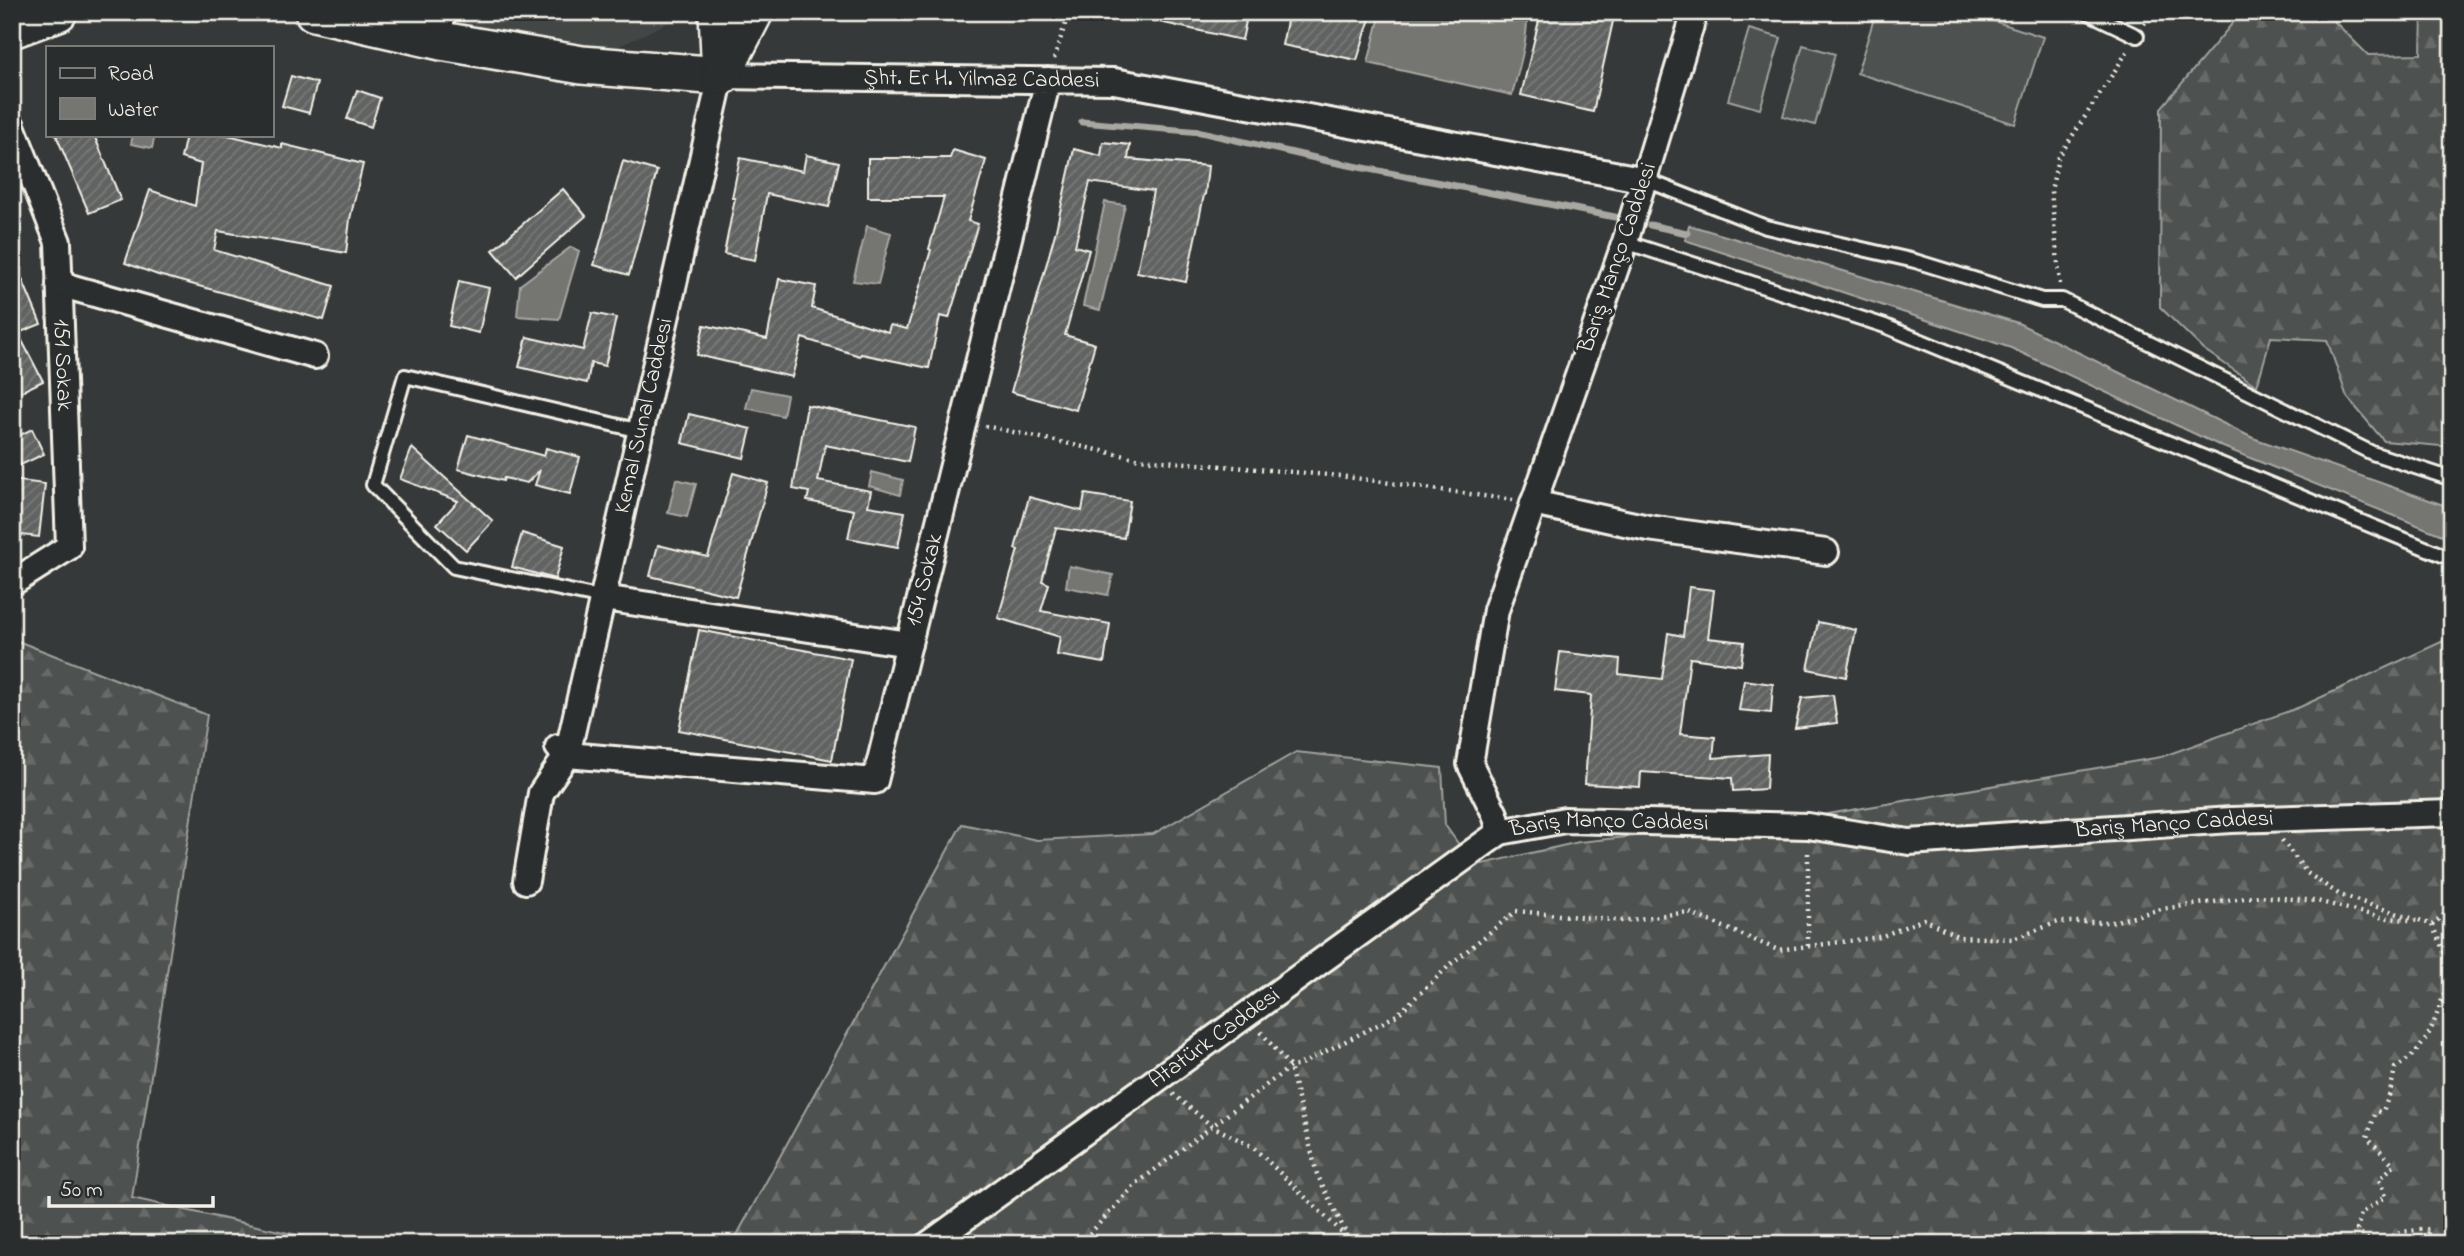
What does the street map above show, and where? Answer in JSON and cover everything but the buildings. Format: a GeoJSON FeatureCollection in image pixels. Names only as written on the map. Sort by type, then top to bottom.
{"type":"FeatureCollection","features":[{"type":"Feature","properties":{"kind":"street"},"geometry":{"type":"LineString","coordinates":[[12,29],[58,12]]}},
{"type":"Feature","properties":{"kind":"street","name":"Şht. Er H. Yilmaz Caddesi"},"geometry":{"type":"LineString","coordinates":[[314,12],[441,27],[582,65],[721,76],[1114,81],[1646,180]]}},
{"type":"Feature","properties":{"kind":"street","name":"Kemal Sunal Caddesi"},"geometry":{"type":"LineString","coordinates":[[718,12],[721,76]]}},
{"type":"Feature","properties":{"kind":"street","name":"Kemal Sunal Caddesi"},"geometry":{"type":"LineString","coordinates":[[562,751],[603,598],[721,76],[754,12]]}},
{"type":"Feature","properties":{"kind":"street","name":"Bariş Manço Caddesi"},"geometry":{"type":"LineString","coordinates":[[1695,12],[1646,180],[1496,610],[1470,764],[1496,814],[1500,832],[1565,820],[1808,826],[1909,842],[2266,819],[2452,813]]}},
{"type":"Feature","properties":{"kind":"street","name":"154 Sokak"},"geometry":{"type":"LineString","coordinates":[[562,751],[875,781],[1048,79]]}},
{"type":"Feature","properties":{"kind":"street","name":"151 Sokak"},"geometry":{"type":"LineString","coordinates":[[12,126],[58,242],[69,547],[12,583]]}},
{"type":"Feature","properties":{"kind":"street"},"geometry":{"type":"LineString","coordinates":[[59,284],[315,356]]}},
{"type":"Feature","properties":{"kind":"street"},"geometry":{"type":"LineString","coordinates":[[1533,503],[1648,528],[1826,552]]}},
{"type":"Feature","properties":{"kind":"street"},"geometry":{"type":"LineString","coordinates":[[603,598],[909,644]]}},
{"type":"Feature","properties":{"kind":"street"},"geometry":{"type":"LineString","coordinates":[[526,881],[541,793],[562,751]]}},
{"type":"Feature","properties":{"kind":"street","name":"Atatürk Caddesi"},"geometry":{"type":"LineString","coordinates":[[929,1244],[1500,832]]}},
{"type":"Feature","properties":{"kind":"lane"},"geometry":{"type":"LineString","coordinates":[[2087,12],[2137,36]]}},
{"type":"Feature","properties":{"kind":"lane"},"geometry":{"type":"LineString","coordinates":[[1646,180],[1766,227],[1915,261],[2042,300],[2062,300],[2372,453],[2452,479]]}},
{"type":"Feature","properties":{"kind":"lane"},"geometry":{"type":"LineString","coordinates":[[1625,242],[1885,326],[2452,559]]}},
{"type":"Feature","properties":{"kind":"lane"},"geometry":{"type":"LineString","coordinates":[[603,598],[454,567],[373,485],[405,376],[641,431]]}},
{"type":"Feature","properties":{"kind":"path"},"geometry":{"type":"LineString","coordinates":[[1048,79],[1069,12]]}},
{"type":"Feature","properties":{"kind":"path"},"geometry":{"type":"LineString","coordinates":[[2062,300],[2051,191],[2058,158],[2151,12]]}},
{"type":"Feature","properties":{"kind":"path"},"geometry":{"type":"LineString","coordinates":[[964,421],[1140,459],[1340,476],[1533,503]]}},
{"type":"Feature","properties":{"kind":"path"},"geometry":{"type":"LineString","coordinates":[[2266,819],[2307,873],[2340,895],[2432,925],[2452,971],[2441,997],[2432,1031],[2411,1058],[2395,1068],[2383,1111],[2376,1112],[2367,1138],[2394,1164],[2379,1180],[2386,1196],[2361,1213],[2357,1230],[2373,1244]]}},
{"type":"Feature","properties":{"kind":"path"},"geometry":{"type":"LineString","coordinates":[[1808,826],[1808,946]]}},
{"type":"Feature","properties":{"kind":"path"},"geometry":{"type":"LineString","coordinates":[[1080,1244],[1136,1184],[1212,1125],[1290,1067],[1297,1066],[1397,1015],[1452,963],[1516,911],[1623,921],[1688,912],[1778,950],[1880,937],[1924,919],[1959,937],[2013,939],[2058,922],[2113,922],[2161,909],[2259,896],[2318,901],[2379,918],[2419,920]]}},
{"type":"Feature","properties":{"kind":"path"},"geometry":{"type":"LineString","coordinates":[[2432,925],[2452,908]]}},
{"type":"Feature","properties":{"kind":"path"},"geometry":{"type":"LineString","coordinates":[[1247,1014],[1290,1067],[1317,1174],[1352,1243]]}},
{"type":"Feature","properties":{"kind":"path"},"geometry":{"type":"LineString","coordinates":[[1156,1080],[1212,1125],[1253,1147],[1352,1243]]}},
{"type":"Feature","properties":{"kind":"path"},"geometry":{"type":"LineString","coordinates":[[2381,1244],[2400,1232],[2430,1229],[2425,1244]]}},
{"type":"Feature","properties":{"kind":"shaded area"},"geometry":{"type":"Polygon","coordinates":[[[457,12],[689,12],[608,52],[456,28],[457,12]]]}},
{"type":"Feature","properties":{"kind":"green space"},"geometry":{"type":"Polygon","coordinates":[[[1876,12],[1966,12],[2043,37],[2015,124],[1857,73],[1876,12]]]}},
{"type":"Feature","properties":{"kind":"green space"},"geometry":{"type":"Polygon","coordinates":[[[2242,12],[2304,12],[2333,20],[2368,55],[2421,54],[2422,12],[2452,12],[2452,447],[2384,441],[2347,397],[2327,340],[2271,337],[2257,386],[2203,349],[2160,307],[2161,108],[2242,12]]]}},
{"type":"Feature","properties":{"kind":"green space"},"geometry":{"type":"Polygon","coordinates":[[[1749,29],[1781,38],[1760,109],[1728,100],[1749,29]]]}},
{"type":"Feature","properties":{"kind":"green space"},"geometry":{"type":"Polygon","coordinates":[[[1803,45],[1835,54],[1815,125],[1783,116],[1803,45]]]}},
{"type":"Feature","properties":{"kind":"green space"},"geometry":{"type":"Polygon","coordinates":[[[2452,637],[2452,1244],[732,1244],[962,824],[1037,840],[1153,834],[1296,752],[1442,768],[1445,825],[1474,866],[1579,842],[1799,819],[2161,757],[2300,707],[2452,637]]]}},
{"type":"Feature","properties":{"kind":"green space"},"geometry":{"type":"Polygon","coordinates":[[[12,641],[207,715],[132,1198],[337,1244],[12,1244],[12,641]]]}},
{"type":"Feature","properties":{"kind":"water"},"geometry":{"type":"Polygon","coordinates":[[[1381,12],[1527,12],[1525,44],[1512,95],[1368,63],[1381,12]]]}},
{"type":"Feature","properties":{"kind":"water"},"geometry":{"type":"Polygon","coordinates":[[[133,136],[155,136],[152,148],[131,144],[133,136]]]}},
{"type":"Feature","properties":{"kind":"water"},"geometry":{"type":"Polygon","coordinates":[[[1105,202],[1125,205],[1100,310],[1083,306],[1105,202]]]}},
{"type":"Feature","properties":{"kind":"water"},"geometry":{"type":"Polygon","coordinates":[[[1689,225],[2018,323],[2253,438],[2452,508],[2452,539],[2223,447],[2011,348],[1685,240],[1689,225]]]}},
{"type":"Feature","properties":{"kind":"water"},"geometry":{"type":"Polygon","coordinates":[[[867,226],[891,233],[878,284],[853,281],[867,226]]]}},
{"type":"Feature","properties":{"kind":"water"},"geometry":{"type":"Polygon","coordinates":[[[571,247],[579,251],[559,319],[517,316],[520,285],[571,247]]]}},
{"type":"Feature","properties":{"kind":"water"},"geometry":{"type":"Polygon","coordinates":[[[751,388],[787,395],[783,416],[746,408],[751,388]]]}},
{"type":"Feature","properties":{"kind":"water"},"geometry":{"type":"Polygon","coordinates":[[[872,472],[903,480],[900,495],[869,486],[872,472]]]}},
{"type":"Feature","properties":{"kind":"water"},"geometry":{"type":"Polygon","coordinates":[[[676,479],[696,484],[687,517],[668,513],[676,479]]]}},
{"type":"Feature","properties":{"kind":"water"},"geometry":{"type":"Polygon","coordinates":[[[1069,566],[1113,575],[1108,595],[1066,587],[1069,566]]]}},
{"type":"Feature","properties":{"kind":"waterway"},"geometry":{"type":"LineString","coordinates":[[1082,122],[1201,132],[1328,161],[1615,217]]}},
{"type":"Feature","properties":{"kind":"waterway"},"geometry":{"type":"LineString","coordinates":[[1650,225],[1687,233]]}}]}
